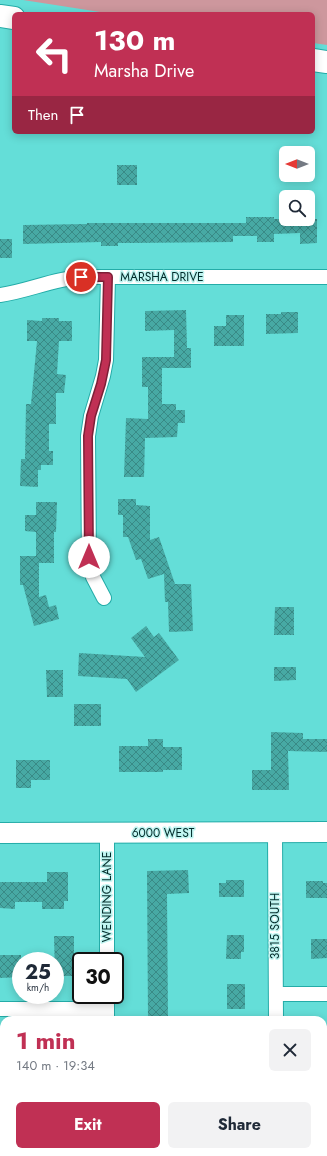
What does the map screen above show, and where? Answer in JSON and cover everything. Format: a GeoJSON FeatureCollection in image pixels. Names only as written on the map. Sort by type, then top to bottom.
{"type":"FeatureCollection","features":[{"type":"Feature","properties":{"kind":"highway"},"geometry":{"type":"LineString","coordinates":[[0,16],[12,18]]}},
{"type":"Feature","properties":{"kind":"highway"},"geometry":{"type":"LineString","coordinates":[[315,60],[327,62]]}},
{"type":"Feature","properties":{"kind":"street"},"geometry":{"type":"LineString","coordinates":[[104,598],[89,564],[88,436],[91,416],[101,384],[106,360],[108,277]]}},
{"type":"Feature","properties":{"kind":"street","name":"MARSHA DRIVE"},"geometry":{"type":"LineString","coordinates":[[0,295],[20,292],[71,278],[327,277]]}},
{"type":"Feature","properties":{"kind":"street","name":"3815 SOUTH"},"geometry":{"type":"LineString","coordinates":[[275,832],[276,1016]]}},
{"type":"Feature","properties":{"kind":"street","name":"6000 WEST"},"geometry":{"type":"LineString","coordinates":[[0,833],[327,832]]}},
{"type":"Feature","properties":{"kind":"street","name":"WENDING LANE"},"geometry":{"type":"LineString","coordinates":[[107,833],[107,952]]}},
{"type":"Feature","properties":{"kind":"street"},"geometry":{"type":"LineString","coordinates":[[276,994],[327,994]]}},
{"type":"Feature","properties":{"kind":"street"},"geometry":{"type":"LineString","coordinates":[[0,1009],[107,1008]]}},
{"type":"Feature","properties":{"kind":"shaded area"},"geometry":{"type":"Polygon","coordinates":[[[23,0],[327,0],[327,45],[315,43],[315,12],[100,12],[23,0]]]}},
{"type":"Feature","properties":{"kind":"building"},"geometry":{"type":"Polygon","coordinates":[[[117,165],[137,165],[137,185],[117,185],[117,165]]]}},
{"type":"Feature","properties":{"kind":"building"},"geometry":{"type":"Polygon","coordinates":[[[246,217],[274,217],[274,219],[279,219],[279,226],[315,226],[315,219],[317,219],[317,243],[300,244],[300,233],[274,234],[274,242],[257,242],[257,236],[233,236],[233,242],[118,243],[118,246],[101,246],[101,242],[23,244],[23,225],[87,223],[246,223],[246,217]]]}},
{"type":"Feature","properties":{"kind":"building"},"geometry":{"type":"Polygon","coordinates":[[[0,239],[12,239],[12,258],[0,258],[0,239]]]}},
{"type":"Feature","properties":{"kind":"building"},"geometry":{"type":"Polygon","coordinates":[[[186,310],[187,348],[191,348],[191,368],[162,368],[162,404],[176,404],[176,410],[185,410],[185,423],[178,423],[177,437],[145,438],[144,477],[124,477],[126,418],[148,419],[148,387],[142,387],[142,357],[174,357],[174,330],[145,331],[145,311],[186,310]]]}},
{"type":"Feature","properties":{"kind":"building"},"geometry":{"type":"Polygon","coordinates":[[[281,312],[298,312],[298,333],[266,334],[266,314],[281,314],[281,312]]]}},
{"type":"Feature","properties":{"kind":"building"},"geometry":{"type":"Polygon","coordinates":[[[226,315],[244,315],[244,346],[214,346],[214,326],[226,326],[226,315]]]}},
{"type":"Feature","properties":{"kind":"building"},"geometry":{"type":"Polygon","coordinates":[[[42,318],[59,318],[59,321],[72,321],[72,341],[59,341],[57,374],[66,375],[64,393],[56,393],[56,424],[49,424],[49,451],[53,451],[53,465],[41,465],[41,470],[38,470],[38,487],[20,486],[21,459],[25,459],[26,404],[31,404],[37,341],[27,341],[27,320],[42,321],[42,318]]]}},
{"type":"Feature","properties":{"kind":"building"},"geometry":{"type":"Polygon","coordinates":[[[118,499],[136,499],[136,505],[150,506],[150,540],[159,537],[175,584],[191,584],[193,631],[169,632],[168,602],[165,602],[164,574],[148,579],[141,559],[136,560],[128,537],[123,537],[123,515],[118,515],[118,499]]]}},
{"type":"Feature","properties":{"kind":"building"},"geometry":{"type":"Polygon","coordinates":[[[36,502],[57,502],[56,532],[54,532],[54,563],[39,563],[39,597],[46,595],[49,607],[56,605],[59,619],[34,626],[23,585],[20,585],[20,556],[36,556],[36,532],[25,531],[25,515],[36,515],[36,502]]]}},
{"type":"Feature","properties":{"kind":"building"},"geometry":{"type":"Polygon","coordinates":[[[275,607],[294,607],[294,635],[274,635],[275,607]]]}},
{"type":"Feature","properties":{"kind":"building"},"geometry":{"type":"Polygon","coordinates":[[[146,626],[154,637],[159,633],[179,660],[136,692],[127,679],[78,676],[79,653],[145,657],[131,638],[146,626]]]}},
{"type":"Feature","properties":{"kind":"building"},"geometry":{"type":"Polygon","coordinates":[[[274,667],[296,667],[296,680],[274,681],[274,667]]]}},
{"type":"Feature","properties":{"kind":"building"},"geometry":{"type":"Polygon","coordinates":[[[46,670],[63,670],[63,697],[47,697],[46,670]]]}},
{"type":"Feature","properties":{"kind":"building"},"geometry":{"type":"Polygon","coordinates":[[[74,704],[101,704],[101,726],[74,726],[74,704]]]}},
{"type":"Feature","properties":{"kind":"building"},"geometry":{"type":"Polygon","coordinates":[[[271,732],[303,733],[303,739],[327,739],[327,752],[288,751],[289,790],[252,790],[252,770],[271,770],[271,732]]]}},
{"type":"Feature","properties":{"kind":"building"},"geometry":{"type":"Polygon","coordinates":[[[148,739],[163,739],[163,747],[182,747],[182,770],[163,770],[163,772],[119,772],[119,746],[148,746],[148,739]]]}},
{"type":"Feature","properties":{"kind":"building"},"geometry":{"type":"Polygon","coordinates":[[[16,760],[50,760],[50,780],[31,780],[31,788],[16,788],[16,760]]]}},
{"type":"Feature","properties":{"kind":"building"},"geometry":{"type":"Polygon","coordinates":[[[188,870],[189,893],[167,894],[168,1016],[148,1016],[147,871],[188,870]]]}},
{"type":"Feature","properties":{"kind":"building"},"geometry":{"type":"Polygon","coordinates":[[[47,872],[68,872],[68,901],[64,901],[64,909],[42,909],[42,902],[15,902],[15,909],[0,908],[0,882],[47,882],[47,872]]]}},
{"type":"Feature","properties":{"kind":"building"},"geometry":{"type":"Polygon","coordinates":[[[226,880],[244,880],[244,897],[219,897],[219,883],[226,883],[226,880]]]}},
{"type":"Feature","properties":{"kind":"building"},"geometry":{"type":"Polygon","coordinates":[[[306,881],[323,881],[323,883],[327,883],[327,898],[306,898],[306,881]]]}},
{"type":"Feature","properties":{"kind":"building"},"geometry":{"type":"Polygon","coordinates":[[[227,935],[244,935],[244,952],[241,952],[241,959],[226,959],[227,935]]]}},
{"type":"Feature","properties":{"kind":"building"},"geometry":{"type":"Polygon","coordinates":[[[54,936],[74,936],[72,976],[64,976],[64,952],[54,952],[54,936]]]}},
{"type":"Feature","properties":{"kind":"building"},"geometry":{"type":"Polygon","coordinates":[[[311,939],[327,939],[327,958],[311,959],[311,939]]]}},
{"type":"Feature","properties":{"kind":"building"},"geometry":{"type":"Polygon","coordinates":[[[0,955],[12,955],[12,977],[0,978],[0,955]]]}},
{"type":"Feature","properties":{"kind":"building"},"geometry":{"type":"Polygon","coordinates":[[[227,984],[245,984],[245,1009],[227,1009],[227,984]]]}},
{"type":"Feature","properties":{"kind":"route"},"geometry":{"type":"LineString","coordinates":[[81,277],[108,277],[106,360],[101,384],[93,407],[88,436],[89,557]]}}]}
